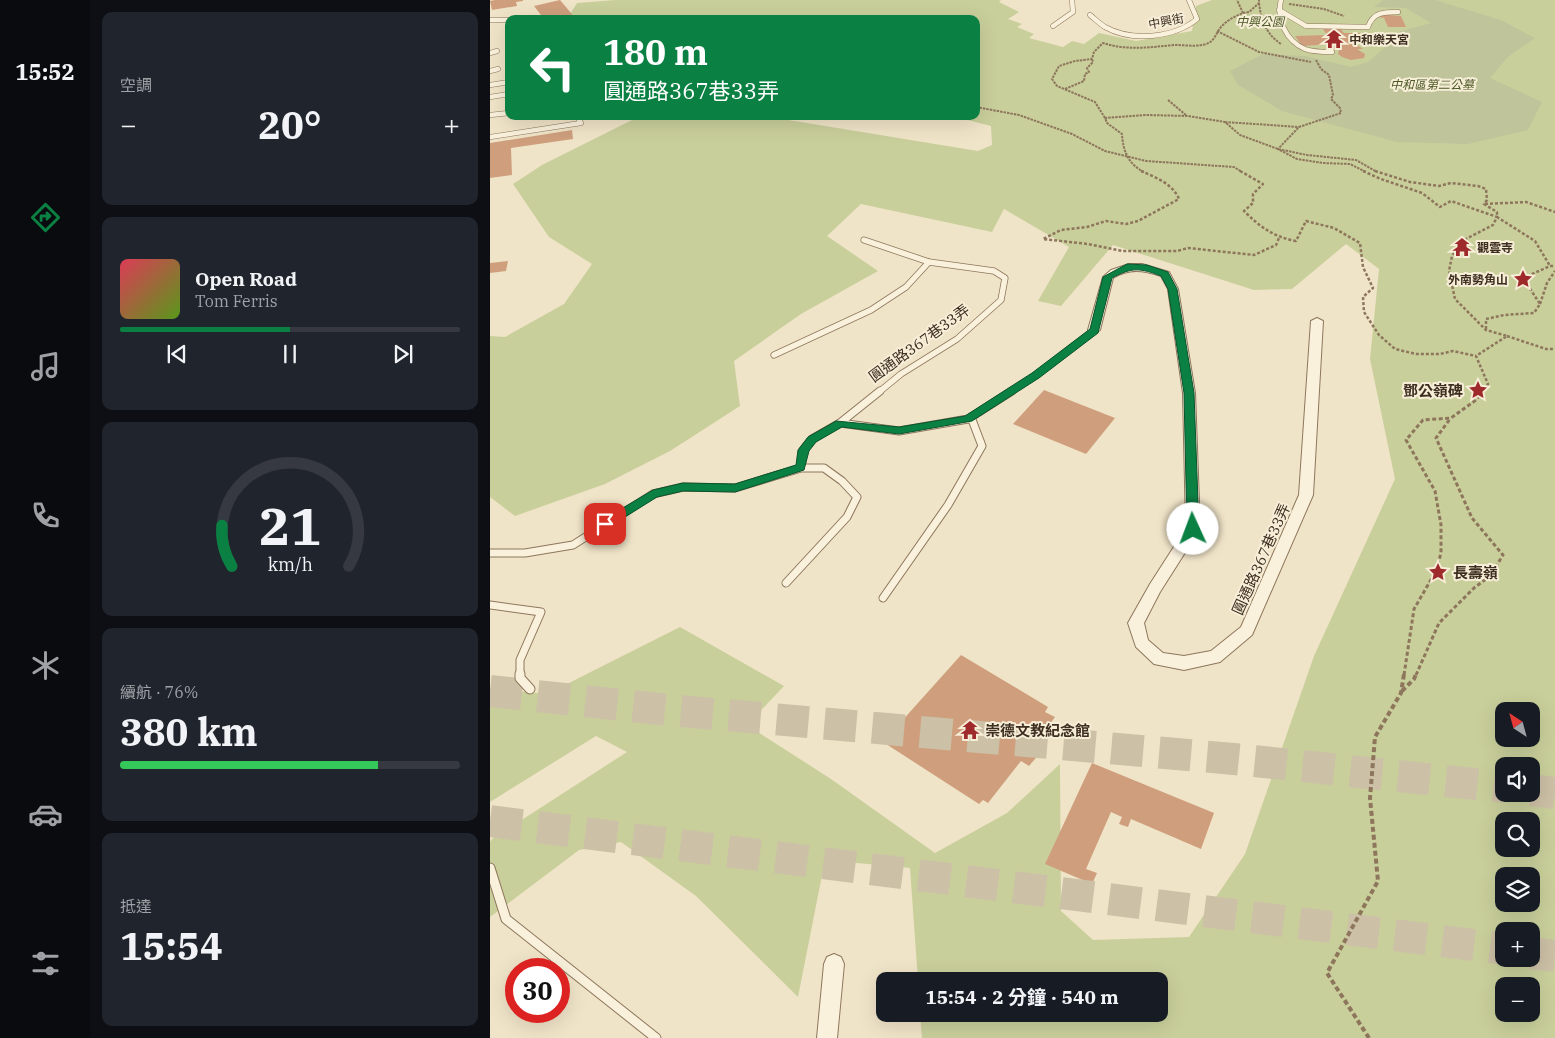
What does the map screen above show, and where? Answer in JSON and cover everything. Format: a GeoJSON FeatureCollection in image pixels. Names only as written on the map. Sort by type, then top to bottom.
{"type":"FeatureCollection","features":[{"type":"Feature","properties":{"kind":"street","name":"圓通路367巷33弄"},"geometry":{"type":"LineString","coordinates":[[1094,330],[1108,277],[1127,266],[1147,267],[1165,274],[1172,289],[1189,393],[1193,529],[1155,588],[1136,623],[1141,643],[1159,659],[1184,663],[1215,658],[1247,631],[1306,495],[1317,322]]}},
{"type":"Feature","properties":{"kind":"street"},"geometry":{"type":"LineString","coordinates":[[827,1038],[834,964]]}},
{"type":"Feature","properties":{"kind":"lane"},"geometry":{"type":"LineString","coordinates":[[1053,26],[1073,12],[1072,0]]}},
{"type":"Feature","properties":{"kind":"lane","name":"中興街"},"geometry":{"type":"LineString","coordinates":[[1090,15],[1105,27],[1117,32],[1149,36],[1191,26],[1197,19],[1189,0]]}},
{"type":"Feature","properties":{"kind":"lane"},"geometry":{"type":"LineString","coordinates":[[1281,0],[1279,21],[1282,29],[1300,47],[1314,51],[1332,52]]}},
{"type":"Feature","properties":{"kind":"lane"},"geometry":{"type":"LineString","coordinates":[[1279,10],[1306,26],[1341,28],[1368,27],[1370,19],[1379,12],[1398,12]]}},
{"type":"Feature","properties":{"kind":"lane"},"geometry":{"type":"LineString","coordinates":[[490,20],[505,20]]}},
{"type":"Feature","properties":{"kind":"lane"},"geometry":{"type":"LineString","coordinates":[[490,53],[497,51]]}},
{"type":"Feature","properties":{"kind":"lane"},"geometry":{"type":"LineString","coordinates":[[490,70],[498,69]]}},
{"type":"Feature","properties":{"kind":"lane"},"geometry":{"type":"LineString","coordinates":[[490,85],[505,83]]}},
{"type":"Feature","properties":{"kind":"lane"},"geometry":{"type":"LineString","coordinates":[[490,97],[505,95]]}},
{"type":"Feature","properties":{"kind":"lane"},"geometry":{"type":"LineString","coordinates":[[490,116],[505,114]]}},
{"type":"Feature","properties":{"kind":"lane"},"geometry":{"type":"LineString","coordinates":[[490,137],[581,123],[579,120]]}},
{"type":"Feature","properties":{"kind":"lane","name":"圓通路367巷33弄"},"geometry":{"type":"LineString","coordinates":[[801,468],[803,450],[812,439],[840,423],[901,374],[957,339],[1001,300],[1005,278],[994,271],[929,262],[864,240]]}},
{"type":"Feature","properties":{"kind":"lane"},"geometry":{"type":"LineString","coordinates":[[774,355],[871,310],[906,287],[929,262]]}},
{"type":"Feature","properties":{"kind":"lane","name":"圓通路367巷33弄"},"geometry":{"type":"LineString","coordinates":[[840,423],[899,431],[971,417],[1035,376],[1094,330]]}},
{"type":"Feature","properties":{"kind":"lane"},"geometry":{"type":"LineString","coordinates":[[883,598],[944,510],[971,468],[982,446],[971,417]]}},
{"type":"Feature","properties":{"kind":"lane"},"geometry":{"type":"LineString","coordinates":[[490,554],[525,553],[573,544],[653,494],[683,487],[735,488],[801,468],[824,468],[842,481],[857,497],[847,517],[786,583]]}},
{"type":"Feature","properties":{"kind":"lane"},"geometry":{"type":"LineString","coordinates":[[490,605],[542,612],[520,660],[520,678],[530,689]]}},
{"type":"Feature","properties":{"kind":"lane"},"geometry":{"type":"LineString","coordinates":[[490,868],[506,919],[656,1038]]}},
{"type":"Feature","properties":{"kind":"path"},"geometry":{"type":"LineString","coordinates":[[1237,0],[1243,13]]}},
{"type":"Feature","properties":{"kind":"path"},"geometry":{"type":"LineString","coordinates":[[1064,89],[1084,81],[1085,74],[1089,72],[1087,68],[1093,62],[1094,52],[1103,43],[1115,47],[1147,49],[1168,45],[1206,44],[1215,39],[1217,31],[1223,23],[1249,12],[1259,3],[1259,0]]}},
{"type":"Feature","properties":{"kind":"path"},"geometry":{"type":"LineString","coordinates":[[1298,5],[1324,9],[1352,18]]}},
{"type":"Feature","properties":{"kind":"path"},"geometry":{"type":"LineString","coordinates":[[1217,31],[1259,52],[1305,62],[1317,62]]}},
{"type":"Feature","properties":{"kind":"path"},"geometry":{"type":"LineString","coordinates":[[1105,118],[1145,114],[1188,116],[1225,122],[1299,127],[1340,113],[1340,108],[1331,99],[1333,95],[1329,75],[1321,69],[1314,51]]}},
{"type":"Feature","properties":{"kind":"path"},"geometry":{"type":"LineString","coordinates":[[1092,59],[1075,61],[1059,66],[1052,79],[1064,89],[1095,102],[1107,123],[1122,134],[1123,150],[1134,167],[1159,179],[1176,192],[1179,199],[1167,204],[1149,218],[1129,224],[1107,221],[1093,227],[1077,227],[1050,232],[1043,239],[1088,244],[1122,252],[1177,251],[1188,248],[1254,256],[1276,245],[1279,238]]}},
{"type":"Feature","properties":{"kind":"path"},"geometry":{"type":"LineString","coordinates":[[1168,100],[1188,116]]}},
{"type":"Feature","properties":{"kind":"path"},"geometry":{"type":"LineString","coordinates":[[980,108],[1019,115],[1072,134],[1105,151],[1128,157],[1146,161],[1234,167],[1263,184],[1253,194],[1252,203],[1244,211],[1253,220],[1279,238],[1296,241],[1306,221],[1326,223],[1342,230],[1360,243],[1362,266],[1367,280],[1373,288],[1363,297],[1364,312],[1380,335],[1395,349],[1416,354],[1440,354],[1453,351],[1476,356],[1507,336]]}},
{"type":"Feature","properties":{"kind":"path"},"geometry":{"type":"LineString","coordinates":[[1225,122],[1240,136],[1278,149],[1307,156],[1356,160],[1379,173],[1410,182],[1439,186],[1451,183],[1478,186],[1486,189],[1487,200],[1484,204]]}},
{"type":"Feature","properties":{"kind":"path"},"geometry":{"type":"LineString","coordinates":[[1278,149],[1299,127]]}},
{"type":"Feature","properties":{"kind":"path"},"geometry":{"type":"LineString","coordinates":[[1278,149],[1297,159],[1323,163],[1350,164],[1381,179],[1422,193],[1440,207],[1451,201],[1497,217],[1512,228],[1531,237],[1539,246],[1542,258],[1550,266]]}},
{"type":"Feature","properties":{"kind":"path"},"geometry":{"type":"LineString","coordinates":[[1484,204],[1526,202],[1555,212]]}},
{"type":"Feature","properties":{"kind":"path"},"geometry":{"type":"LineString","coordinates":[[1484,204],[1497,212],[1497,217],[1493,225],[1460,242],[1452,256],[1449,271],[1455,299],[1486,330],[1546,349],[1555,349]]}},
{"type":"Feature","properties":{"kind":"path"},"geometry":{"type":"LineString","coordinates":[[1540,304],[1523,278],[1550,266],[1555,266]]}},
{"type":"Feature","properties":{"kind":"path"},"geometry":{"type":"LineString","coordinates":[[1486,330],[1486,319],[1504,315],[1534,314],[1540,304],[1547,283],[1555,271]]}},
{"type":"Feature","properties":{"kind":"path"},"geometry":{"type":"LineString","coordinates":[[1368,1038],[1327,973],[1378,881],[1370,798],[1376,737],[1401,693],[1414,679],[1439,623],[1474,588],[1490,576],[1503,555],[1472,518],[1436,438],[1451,418],[1476,400],[1488,384],[1476,356]]}},
{"type":"Feature","properties":{"kind":"path"},"geometry":{"type":"LineString","coordinates":[[1401,693],[1414,609],[1436,571],[1442,553],[1441,525],[1435,491],[1406,440],[1423,420],[1451,418]]}},
{"type":"Feature","properties":{"kind":"green space","name":"中興公園"},"geometry":{"type":"Polygon","coordinates":[[[615,0],[1001,0],[999,2],[1019,12],[1008,19],[1022,24],[1017,27],[1034,34],[1029,38],[1063,47],[1072,41],[1084,44],[1099,33],[1136,41],[1192,31],[1196,6],[1212,0],[1555,0],[1555,1038],[922,1038],[921,1022],[1168,1022],[1168,972],[917,972],[910,868],[825,860],[798,997],[696,896],[621,842],[579,850],[490,917],[490,842],[492,839],[627,752],[596,736],[490,802],[490,688],[547,694],[680,627],[784,686],[747,725],[831,779],[935,853],[1007,813],[1060,764],[1061,911],[1093,940],[1189,937],[1245,854],[1314,656],[1395,479],[1370,359],[1379,269],[1346,244],[1292,289],[1254,290],[1113,245],[1061,306],[1038,301],[1069,247],[1004,209],[992,232],[861,204],[827,236],[878,271],[801,314],[734,361],[740,406],[670,451],[605,484],[515,516],[490,497],[490,336],[505,337],[564,304],[592,264],[549,237],[513,184],[542,165],[632,120],[788,120],[978,151],[992,145],[991,126],[968,120],[980,120],[980,15],[570,15],[577,3],[615,0]]]}},
{"type":"Feature","properties":{"kind":"green space","name":"中和區第二公墓"},"geometry":{"type":"Polygon","coordinates":[[[1383,0],[1435,0],[1501,20],[1535,38],[1508,57],[1490,78],[1542,102],[1528,130],[1468,144],[1397,142],[1282,111],[1238,85],[1230,71],[1263,54],[1305,56],[1351,67],[1368,62],[1393,40],[1398,32],[1431,23],[1406,8],[1374,7],[1383,0]]]}},
{"type":"Feature","properties":{"kind":"building"},"geometry":{"type":"Polygon","coordinates":[[[560,0],[573,15],[541,15],[534,6],[560,0]]]}},
{"type":"Feature","properties":{"kind":"building"},"geometry":{"type":"Polygon","coordinates":[[[490,1],[523,1],[516,2],[517,6],[492,10],[490,1]]]}},
{"type":"Feature","properties":{"kind":"building"},"geometry":{"type":"Polygon","coordinates":[[[1378,14],[1401,16],[1406,27],[1388,27],[1384,18],[1379,17],[1378,14]]]}},
{"type":"Feature","properties":{"kind":"building","name":"中和樂天宮"},"geometry":{"type":"Polygon","coordinates":[[[1340,28],[1344,33],[1366,33],[1373,42],[1354,43],[1363,49],[1357,49],[1365,54],[1364,58],[1351,60],[1342,57],[1338,54],[1339,50],[1334,50],[1334,44],[1302,46],[1295,36],[1327,35],[1323,29],[1340,28]]]}},
{"type":"Feature","properties":{"kind":"building"},"geometry":{"type":"Polygon","coordinates":[[[572,130],[573,139],[511,148],[512,175],[490,178],[490,143],[572,130]]]}},
{"type":"Feature","properties":{"kind":"building"},"geometry":{"type":"Polygon","coordinates":[[[508,261],[506,271],[490,273],[490,263],[508,261]]]}},
{"type":"Feature","properties":{"kind":"building"},"geometry":{"type":"Polygon","coordinates":[[[1044,390],[1115,418],[1086,454],[1013,424],[1044,390]]]}},
{"type":"Feature","properties":{"kind":"building","name":"崇德文教紀念館"},"geometry":{"type":"Polygon","coordinates":[[[961,655],[1048,707],[1045,712],[1055,717],[1033,747],[1040,753],[1029,766],[1021,761],[988,803],[983,800],[979,804],[883,742],[961,655]]]}},
{"type":"Feature","properties":{"kind":"building"},"geometry":{"type":"Polygon","coordinates":[[[1092,763],[1214,813],[1201,849],[1131,819],[1128,827],[1119,824],[1122,817],[1111,812],[1086,869],[1097,873],[1092,884],[1045,864],[1092,763]]]}},
{"type":"Feature","properties":{"kind":"tunnel"},"geometry":{"type":"LineString","coordinates":[[490,691],[668,710],[1234,759],[1495,786]]}},
{"type":"Feature","properties":{"kind":"tunnel"},"geometry":{"type":"LineString","coordinates":[[1540,791],[1555,793]]}},
{"type":"Feature","properties":{"kind":"tunnel"},"geometry":{"type":"LineString","coordinates":[[490,821],[1495,948]]}},
{"type":"Feature","properties":{"kind":"tunnel"},"geometry":{"type":"LineString","coordinates":[[1540,954],[1555,956]]}},
{"type":"Feature","properties":{"kind":"place","name":"中和樂天宮"},"geometry":{"type":"Point","coordinates":[1334,39]}},
{"type":"Feature","properties":{"kind":"place","name":"觀雲寺"},"geometry":{"type":"Point","coordinates":[1462,247]}},
{"type":"Feature","properties":{"kind":"place","name":"外南勢角山"},"geometry":{"type":"Point","coordinates":[1523,279]}},
{"type":"Feature","properties":{"kind":"place","name":"鄧公嶺碑"},"geometry":{"type":"Point","coordinates":[1478,390]}},
{"type":"Feature","properties":{"kind":"place","name":"長壽嶺"},"geometry":{"type":"Point","coordinates":[1438,572]}},
{"type":"Feature","properties":{"kind":"place","name":"崇德文教紀念館"},"geometry":{"type":"Point","coordinates":[970,730]}},
{"type":"Feature","properties":{"kind":"route"},"geometry":{"type":"LineString","coordinates":[[605,524],[653,494],[683,487],[735,488],[801,468],[803,450],[812,439],[840,423],[899,431],[968,419],[1035,376],[1094,330],[1108,277],[1127,266],[1147,267],[1165,274],[1172,289],[1189,393],[1193,529]]}}]}
